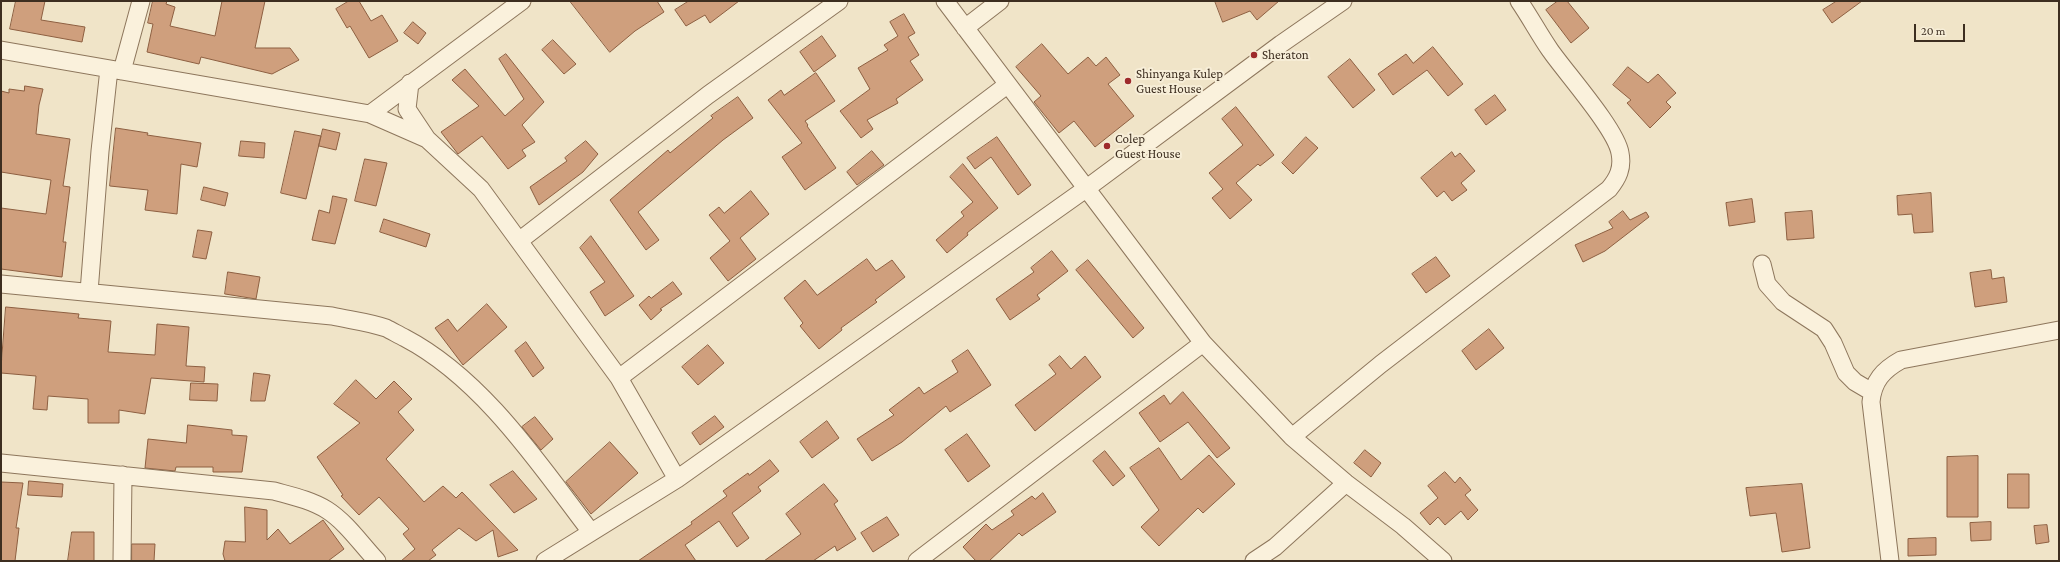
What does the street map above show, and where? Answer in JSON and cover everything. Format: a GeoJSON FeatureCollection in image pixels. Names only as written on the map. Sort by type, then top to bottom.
{"type":"FeatureCollection","features":[{"type":"Feature","properties":{"kind":"street"},"geometry":{"type":"LineString","coordinates":[[89,292],[100,151],[116,70],[141,1]]}},
{"type":"Feature","properties":{"kind":"street"},"geometry":{"type":"LineString","coordinates":[[370,114],[522,1]]}},
{"type":"Feature","properties":{"kind":"street"},"geometry":{"type":"LineString","coordinates":[[519,242],[708,95],[839,1]]}},
{"type":"Feature","properties":{"kind":"street"},"geometry":{"type":"LineString","coordinates":[[945,1],[1203,343],[1292,437],[1346,483],[1403,526],[1444,561]]}},
{"type":"Feature","properties":{"kind":"street"},"geometry":{"type":"LineString","coordinates":[[965,28],[1000,1]]}},
{"type":"Feature","properties":{"kind":"street"},"geometry":{"type":"LineString","coordinates":[[548,561],[591,532],[677,479],[1087,188],[1323,6],[1343,1]]}},
{"type":"Feature","properties":{"kind":"street"},"geometry":{"type":"LineString","coordinates":[[1292,437],[1381,364],[1609,189],[1618,177],[1621,165],[1620,152],[1608,129],[1550,50],[1519,1]]}},
{"type":"Feature","properties":{"kind":"street"},"geometry":{"type":"LineString","coordinates":[[1,50],[370,114],[427,139]]}},
{"type":"Feature","properties":{"kind":"street"},"geometry":{"type":"LineString","coordinates":[[410,83],[407,109],[427,139],[480,189],[519,242],[619,378],[677,479]]}},
{"type":"Feature","properties":{"kind":"street"},"geometry":{"type":"LineString","coordinates":[[619,378],[1007,85]]}},
{"type":"Feature","properties":{"kind":"street"},"geometry":{"type":"LineString","coordinates":[[1762,264],[1767,284],[1783,302],[1824,330],[1833,343],[1846,373],[1855,382],[1872,392]]}},
{"type":"Feature","properties":{"kind":"street"},"geometry":{"type":"LineString","coordinates":[[1,284],[332,316],[386,328],[428,350],[452,369],[498,415],[536,460],[591,532]]}},
{"type":"Feature","properties":{"kind":"street"},"geometry":{"type":"LineString","coordinates":[[1890,561],[1871,402],[1875,384],[1882,373],[1888,367],[1901,360],[2059,330]]}},
{"type":"Feature","properties":{"kind":"street"},"geometry":{"type":"LineString","coordinates":[[917,561],[1203,343]]}},
{"type":"Feature","properties":{"kind":"street"},"geometry":{"type":"LineString","coordinates":[[1,463],[274,491],[306,500],[336,517],[377,561]]}},
{"type":"Feature","properties":{"kind":"street"},"geometry":{"type":"LineString","coordinates":[[122,561],[123,475]]}},
{"type":"Feature","properties":{"kind":"street"},"geometry":{"type":"LineString","coordinates":[[1254,561],[1275,547],[1346,483]]}},
{"type":"Feature","properties":{"kind":"building"},"geometry":{"type":"Polygon","coordinates":[[[16,1],[45,1],[41,20],[85,27],[82,42],[10,29],[16,1]]]}},
{"type":"Feature","properties":{"kind":"building"},"geometry":{"type":"Polygon","coordinates":[[[153,1],[167,1],[166,4],[175,7],[170,26],[215,36],[222,1],[265,1],[255,48],[290,48],[299,60],[272,74],[201,57],[199,64],[147,52],[153,24],[148,23],[153,1]]]}},
{"type":"Feature","properties":{"kind":"building"},"geometry":{"type":"Polygon","coordinates":[[[349,1],[359,1],[371,21],[382,15],[398,41],[369,58],[350,26],[347,28],[336,9],[349,1]]]}},
{"type":"Feature","properties":{"kind":"building"},"geometry":{"type":"Polygon","coordinates":[[[570,1],[657,1],[664,12],[635,31],[610,52],[570,1]]]}},
{"type":"Feature","properties":{"kind":"building"},"geometry":{"type":"Polygon","coordinates":[[[689,1],[739,1],[710,23],[705,15],[686,26],[675,10],[689,1]]]}},
{"type":"Feature","properties":{"kind":"building"},"geometry":{"type":"Polygon","coordinates":[[[1215,1],[1279,1],[1257,20],[1250,11],[1223,22],[1215,1]]]}},
{"type":"Feature","properties":{"kind":"building"},"geometry":{"type":"Polygon","coordinates":[[[1558,1],[1567,1],[1589,28],[1571,43],[1546,10],[1558,1]]]}},
{"type":"Feature","properties":{"kind":"building"},"geometry":{"type":"Polygon","coordinates":[[[1837,1],[1862,1],[1832,23],[1823,10],[1837,1]]]}},
{"type":"Feature","properties":{"kind":"building"},"geometry":{"type":"Polygon","coordinates":[[[904,14],[915,33],[908,37],[919,55],[910,61],[923,80],[896,99],[898,103],[867,120],[873,129],[861,138],[840,111],[870,89],[858,68],[888,50],[884,45],[898,36],[890,22],[904,14]]]}},
{"type":"Feature","properties":{"kind":"building"},"geometry":{"type":"Polygon","coordinates":[[[413,22],[426,33],[418,44],[404,33],[413,22]]]}},
{"type":"Feature","properties":{"kind":"building"},"geometry":{"type":"Polygon","coordinates":[[[822,36],[836,56],[814,72],[800,52],[822,36]]]}},
{"type":"Feature","properties":{"kind":"building"},"geometry":{"type":"Polygon","coordinates":[[[553,40],[576,64],[564,74],[542,50],[553,40]]]}},
{"type":"Feature","properties":{"kind":"building"},"geometry":{"type":"Polygon","coordinates":[[[1042,44],[1068,74],[1088,57],[1096,66],[1106,57],[1120,75],[1108,84],[1134,116],[1095,147],[1074,121],[1059,133],[1034,102],[1041,96],[1016,67],[1042,44]]]}},
{"type":"Feature","properties":{"kind":"building"},"geometry":{"type":"Polygon","coordinates":[[[1433,47],[1463,84],[1448,96],[1427,70],[1393,95],[1378,74],[1406,54],[1413,63],[1433,47]]]}},
{"type":"Feature","properties":{"kind":"building"},"geometry":{"type":"Polygon","coordinates":[[[506,54],[544,102],[522,125],[535,142],[522,150],[526,156],[508,169],[482,136],[458,154],[441,132],[479,106],[452,80],[465,69],[505,116],[524,99],[499,59],[506,54]]]}},
{"type":"Feature","properties":{"kind":"building"},"geometry":{"type":"Polygon","coordinates":[[[1350,59],[1375,90],[1353,108],[1328,77],[1350,59]]]}},
{"type":"Feature","properties":{"kind":"building"},"geometry":{"type":"Polygon","coordinates":[[[1628,67],[1648,83],[1658,74],[1676,93],[1666,102],[1671,107],[1650,128],[1627,103],[1631,100],[1613,85],[1628,67]]]}},
{"type":"Feature","properties":{"kind":"building"},"geometry":{"type":"Polygon","coordinates":[[[816,73],[835,101],[805,121],[836,168],[805,190],[782,157],[802,143],[768,100],[781,90],[784,95],[816,73]]]}},
{"type":"Feature","properties":{"kind":"building"},"geometry":{"type":"Polygon","coordinates":[[[25,86],[43,89],[39,105],[36,134],[70,139],[63,186],[70,187],[63,242],[66,242],[62,277],[1,269],[1,208],[46,214],[51,180],[1,172],[1,91],[9,93],[9,89],[24,91],[25,86]]]}},
{"type":"Feature","properties":{"kind":"building"},"geometry":{"type":"Polygon","coordinates":[[[1495,95],[1506,110],[1486,125],[1475,110],[1495,95]]]}},
{"type":"Feature","properties":{"kind":"building"},"geometry":{"type":"Polygon","coordinates":[[[738,97],[753,118],[723,140],[638,212],[659,240],[646,250],[610,200],[668,150],[670,153],[713,118],[711,116],[738,97]]]}},
{"type":"Feature","properties":{"kind":"building"},"geometry":{"type":"Polygon","coordinates":[[[1236,107],[1274,155],[1260,166],[1258,164],[1236,183],[1252,200],[1230,219],[1212,198],[1223,189],[1209,173],[1243,145],[1222,119],[1236,107]]]}},
{"type":"Feature","properties":{"kind":"building"},"geometry":{"type":"Polygon","coordinates":[[[116,128],[148,133],[147,135],[201,143],[197,167],[181,164],[177,214],[145,210],[148,190],[110,186],[116,128]]]}},
{"type":"Feature","properties":{"kind":"building"},"geometry":{"type":"Polygon","coordinates":[[[323,129],[340,133],[336,150],[319,146],[323,129]]]}},
{"type":"Feature","properties":{"kind":"building"},"geometry":{"type":"Polygon","coordinates":[[[295,131],[321,136],[306,199],[281,193],[295,131]]]}},
{"type":"Feature","properties":{"kind":"building"},"geometry":{"type":"Polygon","coordinates":[[[997,137],[1031,185],[1018,195],[991,157],[975,169],[967,158],[997,137]]]}},
{"type":"Feature","properties":{"kind":"building"},"geometry":{"type":"Polygon","coordinates":[[[1306,137],[1318,148],[1293,174],[1282,163],[1306,137]]]}},
{"type":"Feature","properties":{"kind":"building"},"geometry":{"type":"Polygon","coordinates":[[[241,141],[265,143],[264,158],[239,156],[241,141]]]}},
{"type":"Feature","properties":{"kind":"building"},"geometry":{"type":"Polygon","coordinates":[[[586,141],[598,154],[583,172],[539,205],[530,187],[567,161],[565,158],[586,141]]]}},
{"type":"Feature","properties":{"kind":"building"},"geometry":{"type":"Polygon","coordinates":[[[872,151],[884,165],[857,185],[847,172],[872,151]]]}},
{"type":"Feature","properties":{"kind":"building"},"geometry":{"type":"Polygon","coordinates":[[[1452,152],[1455,157],[1460,153],[1475,171],[1461,183],[1467,190],[1452,201],[1444,191],[1437,197],[1421,178],[1452,152]]]}},
{"type":"Feature","properties":{"kind":"building"},"geometry":{"type":"Polygon","coordinates":[[[365,159],[387,163],[376,206],[355,201],[365,159]]]}},
{"type":"Feature","properties":{"kind":"building"},"geometry":{"type":"Polygon","coordinates":[[[963,164],[998,208],[967,233],[968,235],[947,253],[936,240],[964,216],[961,212],[973,202],[950,177],[963,164]]]}},
{"type":"Feature","properties":{"kind":"building"},"geometry":{"type":"Polygon","coordinates":[[[204,187],[228,193],[225,206],[201,200],[204,187]]]}},
{"type":"Feature","properties":{"kind":"building"},"geometry":{"type":"Polygon","coordinates":[[[751,191],[769,214],[740,238],[756,259],[728,281],[710,258],[730,241],[709,215],[719,207],[724,213],[751,191]]]}},
{"type":"Feature","properties":{"kind":"building"},"geometry":{"type":"Polygon","coordinates":[[[1931,193],[1933,232],[1914,233],[1912,214],[1898,215],[1897,196],[1931,193]]]}},
{"type":"Feature","properties":{"kind":"building"},"geometry":{"type":"Polygon","coordinates":[[[333,196],[347,199],[335,244],[312,240],[319,210],[329,213],[333,196]]]}},
{"type":"Feature","properties":{"kind":"building"},"geometry":{"type":"Polygon","coordinates":[[[1752,199],[1755,222],[1729,226],[1726,203],[1752,199]]]}},
{"type":"Feature","properties":{"kind":"building"},"geometry":{"type":"Polygon","coordinates":[[[1623,211],[1630,220],[1646,212],[1649,217],[1605,251],[1583,262],[1575,245],[1613,228],[1609,222],[1623,211]]]}},
{"type":"Feature","properties":{"kind":"building"},"geometry":{"type":"Polygon","coordinates":[[[1812,211],[1814,238],[1787,240],[1785,213],[1812,211]]]}},
{"type":"Feature","properties":{"kind":"building"},"geometry":{"type":"Polygon","coordinates":[[[384,219],[430,234],[426,247],[380,232],[384,219]]]}},
{"type":"Feature","properties":{"kind":"building"},"geometry":{"type":"Polygon","coordinates":[[[198,230],[212,232],[206,259],[193,257],[198,230]]]}},
{"type":"Feature","properties":{"kind":"building"},"geometry":{"type":"Polygon","coordinates":[[[591,236],[634,296],[605,316],[590,292],[605,282],[580,248],[591,236]]]}},
{"type":"Feature","properties":{"kind":"building"},"geometry":{"type":"Polygon","coordinates":[[[1052,251],[1068,271],[1037,295],[1040,299],[1010,320],[996,299],[1034,272],[1031,268],[1052,251]]]}},
{"type":"Feature","properties":{"kind":"building"},"geometry":{"type":"Polygon","coordinates":[[[1436,257],[1450,276],[1426,293],[1412,274],[1436,257]]]}},
{"type":"Feature","properties":{"kind":"building"},"geometry":{"type":"Polygon","coordinates":[[[867,259],[876,271],[892,260],[905,277],[875,300],[877,302],[841,328],[842,330],[819,349],[800,326],[803,323],[784,298],[805,280],[817,295],[867,259]]]}},
{"type":"Feature","properties":{"kind":"building"},"geometry":{"type":"Polygon","coordinates":[[[1088,260],[1144,328],[1133,338],[1076,270],[1088,260]]]}},
{"type":"Feature","properties":{"kind":"building"},"geometry":{"type":"Polygon","coordinates":[[[1991,270],[1992,279],[2004,277],[2007,302],[1975,307],[1970,273],[1991,270]]]}},
{"type":"Feature","properties":{"kind":"building"},"geometry":{"type":"Polygon","coordinates":[[[228,272],[260,277],[256,299],[225,294],[228,272]]]}},
{"type":"Feature","properties":{"kind":"building"},"geometry":{"type":"Polygon","coordinates":[[[673,282],[682,294],[660,309],[662,310],[651,320],[639,305],[649,296],[651,298],[673,282]]]}},
{"type":"Feature","properties":{"kind":"building"},"geometry":{"type":"Polygon","coordinates":[[[487,304],[507,327],[463,365],[435,328],[448,319],[457,331],[487,304]]]}},
{"type":"Feature","properties":{"kind":"building"},"geometry":{"type":"Polygon","coordinates":[[[6,307],[79,314],[78,318],[111,321],[108,352],[155,355],[157,324],[189,327],[186,366],[205,367],[204,382],[151,378],[145,414],[119,410],[119,423],[88,423],[88,399],[48,396],[47,410],[33,409],[36,376],[1,373],[6,307]]]}},
{"type":"Feature","properties":{"kind":"building"},"geometry":{"type":"Polygon","coordinates":[[[1489,329],[1504,348],[1476,370],[1462,351],[1489,329]]]}},
{"type":"Feature","properties":{"kind":"building"},"geometry":{"type":"Polygon","coordinates":[[[526,342],[544,368],[533,377],[515,351],[526,342]]]}},
{"type":"Feature","properties":{"kind":"building"},"geometry":{"type":"Polygon","coordinates":[[[708,345],[724,363],[698,385],[682,367],[708,345]]]}},
{"type":"Feature","properties":{"kind":"building"},"geometry":{"type":"Polygon","coordinates":[[[968,350],[991,385],[950,412],[946,406],[902,442],[872,461],[857,439],[894,415],[889,410],[919,387],[924,394],[958,372],[952,361],[968,350]]]}},
{"type":"Feature","properties":{"kind":"building"},"geometry":{"type":"Polygon","coordinates":[[[1060,356],[1071,369],[1085,356],[1101,377],[1035,431],[1015,405],[1056,374],[1049,365],[1060,356]]]}},
{"type":"Feature","properties":{"kind":"building"},"geometry":{"type":"Polygon","coordinates":[[[254,373],[270,375],[265,401],[251,401],[254,373]]]}},
{"type":"Feature","properties":{"kind":"building"},"geometry":{"type":"Polygon","coordinates":[[[356,380],[376,399],[394,381],[412,399],[398,412],[414,430],[386,459],[424,502],[443,486],[456,498],[462,492],[518,550],[498,557],[493,530],[476,541],[459,528],[432,550],[436,555],[428,561],[401,561],[415,549],[403,534],[409,529],[379,497],[359,515],[341,496],[343,495],[317,457],[360,423],[334,404],[356,380]]]}},
{"type":"Feature","properties":{"kind":"building"},"geometry":{"type":"Polygon","coordinates":[[[191,383],[218,384],[217,401],[190,400],[191,383]]]}},
{"type":"Feature","properties":{"kind":"building"},"geometry":{"type":"Polygon","coordinates":[[[1183,392],[1230,448],[1217,458],[1188,422],[1160,442],[1139,413],[1164,395],[1170,404],[1183,392]]]}},
{"type":"Feature","properties":{"kind":"building"},"geometry":{"type":"Polygon","coordinates":[[[715,416],[724,427],[700,445],[692,433],[715,416]]]}},
{"type":"Feature","properties":{"kind":"building"},"geometry":{"type":"Polygon","coordinates":[[[535,417],[553,439],[541,450],[522,427],[535,417]]]}},
{"type":"Feature","properties":{"kind":"building"},"geometry":{"type":"Polygon","coordinates":[[[827,421],[839,438],[812,458],[800,442],[827,421]]]}},
{"type":"Feature","properties":{"kind":"building"},"geometry":{"type":"Polygon","coordinates":[[[188,425],[232,430],[232,435],[247,436],[242,472],[213,472],[213,467],[176,467],[175,471],[145,468],[148,439],[186,443],[188,425]]]}},
{"type":"Feature","properties":{"kind":"building"},"geometry":{"type":"Polygon","coordinates":[[[967,434],[990,466],[968,482],[945,450],[967,434]]]}},
{"type":"Feature","properties":{"kind":"building"},"geometry":{"type":"Polygon","coordinates":[[[610,442],[638,473],[591,514],[566,482],[610,442]]]}},
{"type":"Feature","properties":{"kind":"building"},"geometry":{"type":"Polygon","coordinates":[[[1159,448],[1181,480],[1209,455],[1235,484],[1203,513],[1198,508],[1159,546],[1141,527],[1159,510],[1130,468],[1159,448]]]}},
{"type":"Feature","properties":{"kind":"building"},"geometry":{"type":"Polygon","coordinates":[[[1365,450],[1381,463],[1371,477],[1354,463],[1365,450]]]}},
{"type":"Feature","properties":{"kind":"building"},"geometry":{"type":"Polygon","coordinates":[[[1105,451],[1125,476],[1113,486],[1093,461],[1105,451]]]}},
{"type":"Feature","properties":{"kind":"building"},"geometry":{"type":"Polygon","coordinates":[[[1978,456],[1978,517],[1947,517],[1947,457],[1978,456]]]}},
{"type":"Feature","properties":{"kind":"building"},"geometry":{"type":"Polygon","coordinates":[[[770,460],[779,471],[758,487],[761,491],[732,513],[749,538],[737,547],[719,521],[685,545],[696,561],[638,561],[692,524],[691,522],[727,496],[723,491],[748,473],[749,475],[770,460]]]}},
{"type":"Feature","properties":{"kind":"building"},"geometry":{"type":"Polygon","coordinates":[[[513,471],[537,499],[514,513],[490,485],[513,471]]]}},
{"type":"Feature","properties":{"kind":"building"},"geometry":{"type":"Polygon","coordinates":[[[1445,472],[1455,483],[1460,477],[1471,490],[1465,495],[1478,510],[1468,520],[1461,511],[1445,525],[1438,517],[1430,525],[1420,513],[1438,498],[1428,486],[1445,472]]]}},
{"type":"Feature","properties":{"kind":"building"},"geometry":{"type":"Polygon","coordinates":[[[2008,474],[2029,474],[2029,508],[2008,508],[2008,474]]]}},
{"type":"Feature","properties":{"kind":"building"},"geometry":{"type":"Polygon","coordinates":[[[29,481],[63,484],[62,497],[28,495],[29,481]]]}},
{"type":"Feature","properties":{"kind":"building"},"geometry":{"type":"Polygon","coordinates":[[[1,482],[23,483],[16,528],[19,528],[15,561],[1,561],[1,482]]]}},
{"type":"Feature","properties":{"kind":"building"},"geometry":{"type":"Polygon","coordinates":[[[824,484],[838,501],[834,504],[856,539],[837,551],[835,546],[813,561],[764,561],[801,534],[786,514],[824,484]]]}},
{"type":"Feature","properties":{"kind":"building"},"geometry":{"type":"Polygon","coordinates":[[[1802,484],[1810,548],[1782,552],[1776,513],[1750,516],[1746,488],[1802,484]]]}},
{"type":"Feature","properties":{"kind":"building"},"geometry":{"type":"Polygon","coordinates":[[[1043,493],[1056,512],[1022,536],[1019,533],[989,561],[976,561],[963,547],[986,524],[992,530],[1014,515],[1011,511],[1032,496],[1035,499],[1043,493]]]}},
{"type":"Feature","properties":{"kind":"building"},"geometry":{"type":"Polygon","coordinates":[[[245,507],[267,510],[267,540],[278,529],[290,544],[323,520],[344,549],[328,561],[225,561],[223,554],[225,541],[245,542],[245,507]]]}},
{"type":"Feature","properties":{"kind":"building"},"geometry":{"type":"Polygon","coordinates":[[[887,517],[899,535],[873,552],[861,533],[887,517]]]}},
{"type":"Feature","properties":{"kind":"building"},"geometry":{"type":"Polygon","coordinates":[[[1991,522],[1991,540],[1971,541],[1970,523],[1991,522]]]}},
{"type":"Feature","properties":{"kind":"building"},"geometry":{"type":"Polygon","coordinates":[[[2047,525],[2049,542],[2036,544],[2034,526],[2047,525]]]}},
{"type":"Feature","properties":{"kind":"building"},"geometry":{"type":"Polygon","coordinates":[[[72,532],[94,532],[94,561],[68,561],[72,532]]]}},
{"type":"Feature","properties":{"kind":"building"},"geometry":{"type":"Polygon","coordinates":[[[1936,538],[1936,555],[1908,556],[1908,539],[1936,538]]]}},
{"type":"Feature","properties":{"kind":"building"},"geometry":{"type":"Polygon","coordinates":[[[132,544],[155,544],[154,561],[132,561],[132,544]]]}},
{"type":"Feature","properties":{"kind":"place","name":"Sheraton"},"geometry":{"type":"Point","coordinates":[1254,55]}},
{"type":"Feature","properties":{"kind":"place","name":"Shinyanga Kulep Guest House"},"geometry":{"type":"Point","coordinates":[1128,81]}},
{"type":"Feature","properties":{"kind":"place","name":"Colep Guest House"},"geometry":{"type":"Point","coordinates":[1107,146]}}]}
